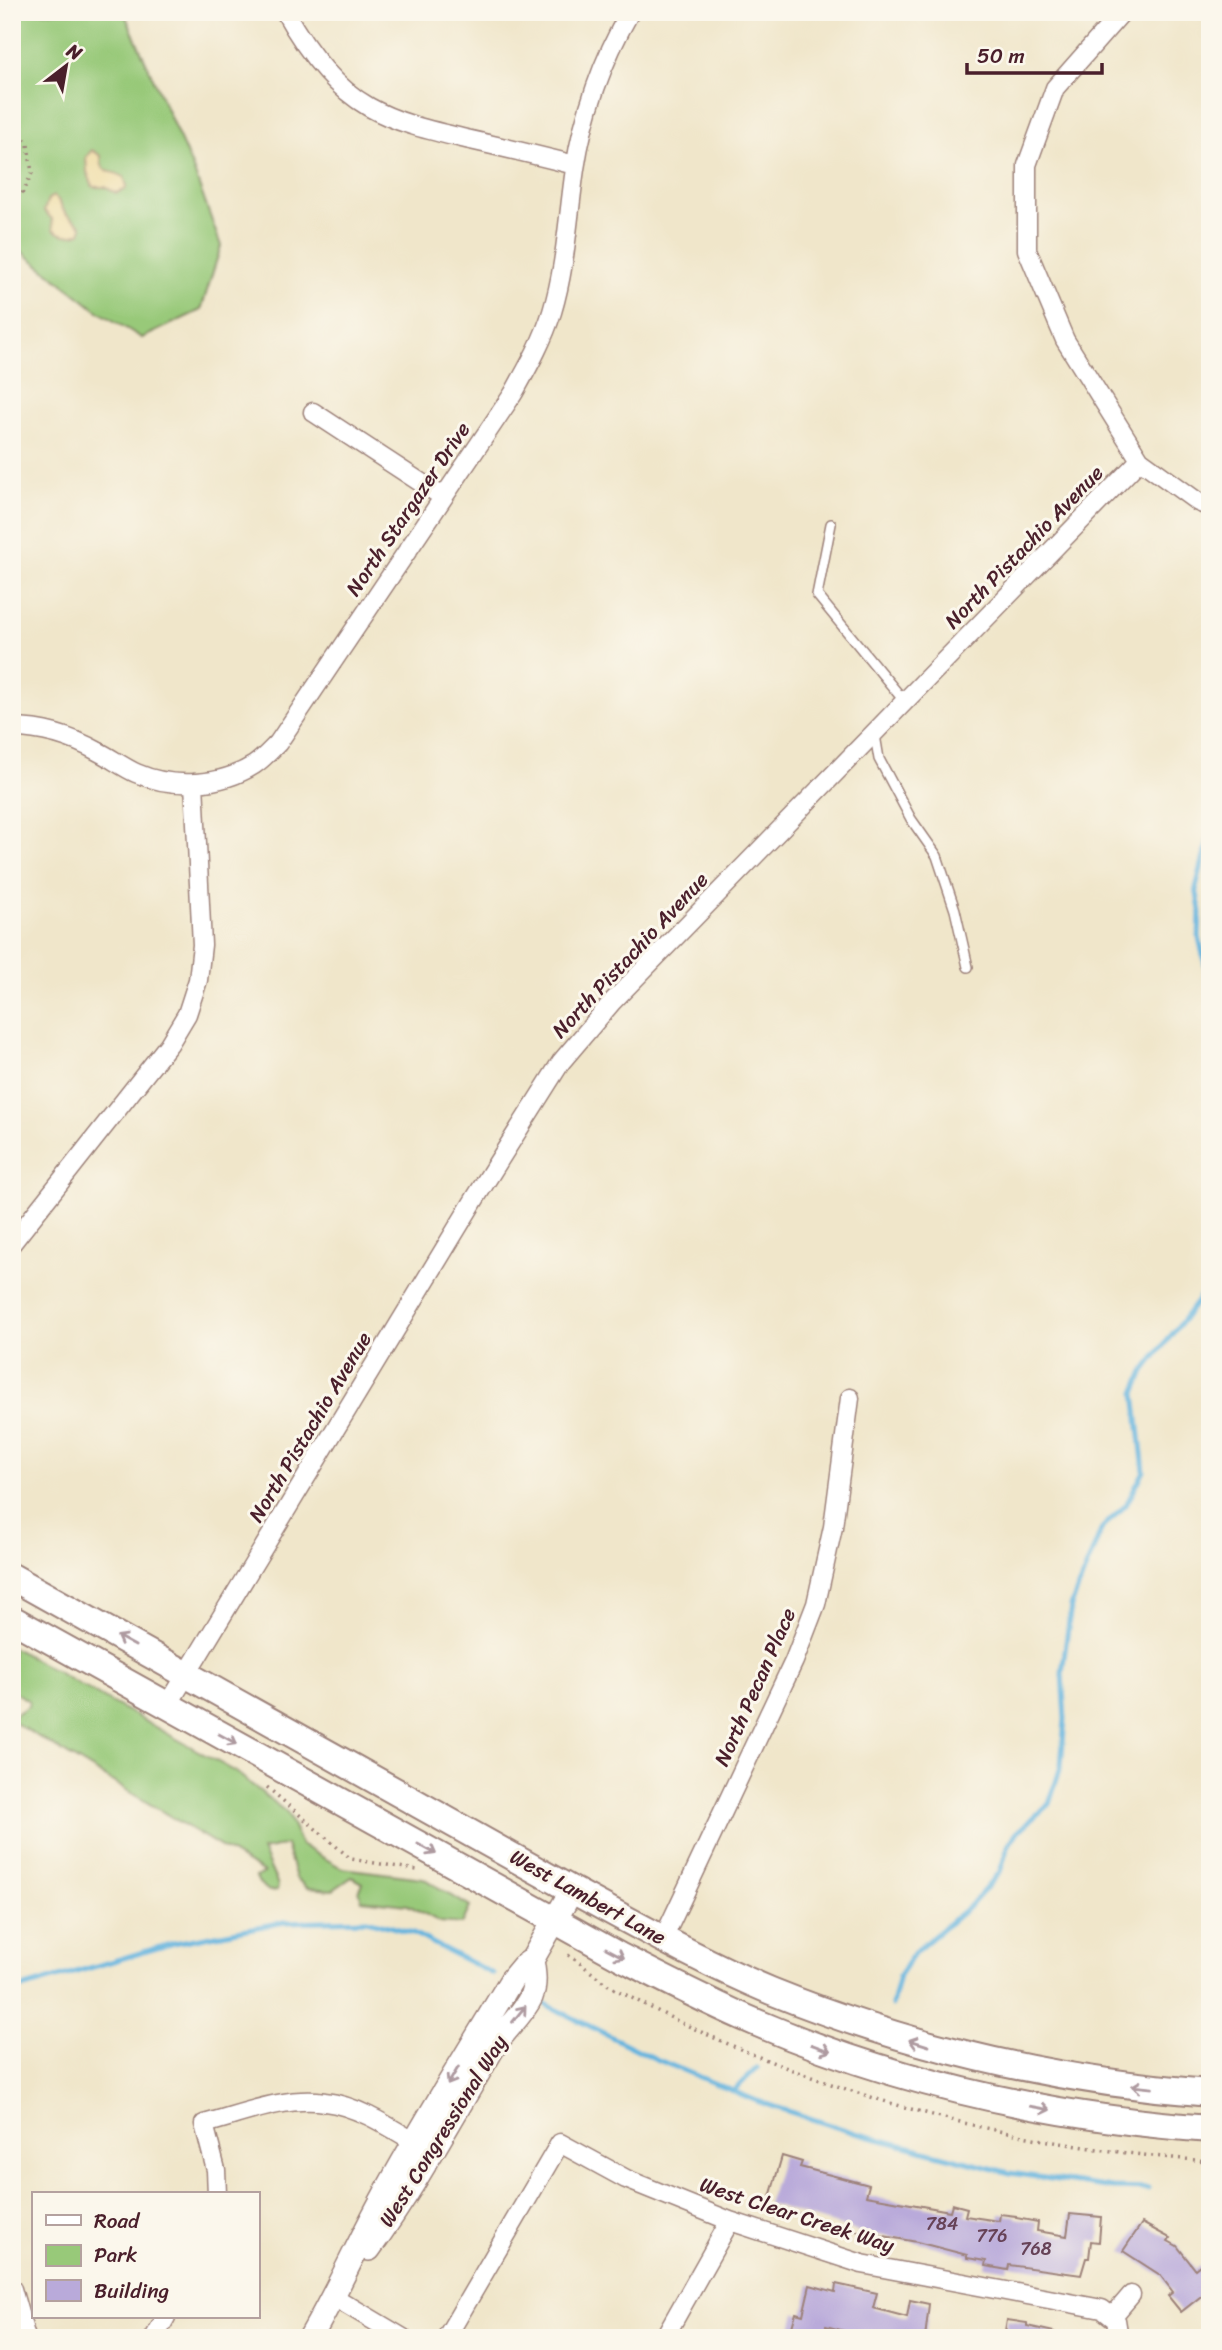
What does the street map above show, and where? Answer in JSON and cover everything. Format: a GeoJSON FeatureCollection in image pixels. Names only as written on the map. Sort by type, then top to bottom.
{"type":"FeatureCollection","features":[{"type":"Feature","properties":{"kind":"main road","name":"West Lambert Lane"},"geometry":{"type":"LineString","coordinates":[[12,1577],[572,1890],[663,1939],[770,1990],[879,2031],[991,2062],[1075,2078],[1210,2093]]}},
{"type":"Feature","properties":{"kind":"main road","name":"West Lambert Lane"},"geometry":{"type":"LineString","coordinates":[[12,1619],[555,1920],[704,1999],[757,2023],[868,2065],[983,2096],[1033,2107],[1126,2121],[1210,2129]]}},
{"type":"Feature","properties":{"kind":"street"},"geometry":{"type":"LineString","coordinates":[[285,12],[304,46],[347,91],[367,106],[396,120],[424,129],[575,164]]}},
{"type":"Feature","properties":{"kind":"street","name":"North Stargazer Drive"},"geometry":{"type":"LineString","coordinates":[[12,728],[29,728],[65,736],[135,773],[164,782],[194,783],[231,776],[254,764],[278,743],[513,394],[537,351],[552,310],[561,271],[575,164],[602,70],[630,12]]}},
{"type":"Feature","properties":{"kind":"street"},"geometry":{"type":"LineString","coordinates":[[1122,12],[1055,88],[1027,165],[1027,250],[1065,340],[1140,460],[1198,502],[1210,507]]}},
{"type":"Feature","properties":{"kind":"street"},"geometry":{"type":"LineString","coordinates":[[313,412],[443,497]]}},
{"type":"Feature","properties":{"kind":"street","name":"North Pistachio Avenue"},"geometry":{"type":"LineString","coordinates":[[168,1705],[476,1197],[561,1062],[612,1002],[1140,460]]}},
{"type":"Feature","properties":{"kind":"street"},"geometry":{"type":"LineString","coordinates":[[12,1243],[169,1044],[187,1014],[198,981],[202,945],[194,783]]}},
{"type":"Feature","properties":{"kind":"street","name":"North Pecan Place"},"geometry":{"type":"LineString","coordinates":[[663,1939],[794,1661],[816,1604],[833,1527],[850,1398]]}},
{"type":"Feature","properties":{"kind":"street","name":"West Congressional Way"},"geometry":{"type":"LineString","coordinates":[[310,2338],[334,2297],[378,2206],[423,2146],[512,1979],[532,1960],[572,1890]]}},
{"type":"Feature","properties":{"kind":"street"},"geometry":{"type":"LineString","coordinates":[[217,2192],[216,2170],[204,2124],[292,2102],[326,2102],[354,2110],[423,2146]]}},
{"type":"Feature","properties":{"kind":"street","name":"West Clear Creek Way"},"geometry":{"type":"LineString","coordinates":[[446,2338],[560,2143],[626,2179],[730,2221],[862,2264],[1088,2305],[1102,2309],[1112,2316]]}},
{"type":"Feature","properties":{"kind":"street"},"geometry":{"type":"LineString","coordinates":[[664,2338],[730,2221]]}},
{"type":"Feature","properties":{"kind":"street"},"geometry":{"type":"LineString","coordinates":[[12,2289],[26,2338]]}},
{"type":"Feature","properties":{"kind":"street"},"geometry":{"type":"LineString","coordinates":[[1119,2338],[1118,2324],[1112,2316],[1131,2295]]}},
{"type":"Feature","properties":{"kind":"street"},"geometry":{"type":"LineString","coordinates":[[334,2297],[402,2338]]}},
{"type":"Feature","properties":{"kind":"street"},"geometry":{"type":"LineString","coordinates":[[154,2338],[165,2318]]}},
{"type":"Feature","properties":{"kind":"lane"},"geometry":{"type":"LineString","coordinates":[[831,524],[817,595],[905,702]]}},
{"type":"Feature","properties":{"kind":"lane"},"geometry":{"type":"LineString","coordinates":[[874,733],[879,759],[911,818],[937,856],[955,910],[968,967]]}},
{"type":"Feature","properties":{"kind":"path"},"geometry":{"type":"LineString","coordinates":[[12,114],[28,145],[32,173],[22,194],[12,198]]}},
{"type":"Feature","properties":{"kind":"path"},"geometry":{"type":"LineString","coordinates":[[267,1787],[351,1859],[420,1871]]}},
{"type":"Feature","properties":{"kind":"green space"},"geometry":{"type":"Polygon","coordinates":[[[12,12],[124,12],[193,169],[221,246],[201,310],[142,338],[98,311],[12,244],[12,12]]]}},
{"type":"Feature","properties":{"kind":"green space"},"geometry":{"type":"Polygon","coordinates":[[[12,1647],[236,1772],[287,1813],[301,1845],[342,1868],[423,1878],[470,1907],[462,1924],[440,1922],[408,1905],[362,1900],[359,1891],[363,1883],[352,1877],[333,1890],[307,1888],[296,1878],[286,1845],[262,1850],[278,1885],[277,1890],[269,1891],[256,1877],[264,1873],[12,1721],[12,1717],[28,1706],[29,1701],[12,1691],[12,1647]]]}},
{"type":"Feature","properties":{"kind":"sand"},"geometry":{"type":"Polygon","coordinates":[[[92,150],[101,156],[105,170],[124,177],[127,186],[125,190],[116,193],[105,187],[93,187],[87,172],[86,157],[92,150]]]}},
{"type":"Feature","properties":{"kind":"sand"},"geometry":{"type":"Polygon","coordinates":[[[54,196],[62,209],[82,227],[80,233],[66,235],[53,229],[52,219],[44,211],[48,199],[54,196]]]}},
{"type":"Feature","properties":{"kind":"building"},"geometry":{"type":"Polygon","coordinates":[[[782,2156],[802,2162],[800,2167],[869,2185],[866,2196],[950,2211],[952,2204],[967,2208],[965,2216],[999,2221],[1000,2214],[1016,2216],[1038,2222],[1037,2231],[1067,2236],[1070,2214],[1101,2217],[1099,2242],[1091,2241],[1089,2258],[1086,2258],[1081,2275],[1009,2265],[1008,2270],[985,2266],[986,2261],[967,2258],[967,2255],[917,2242],[856,2231],[768,2204],[782,2156]]]}},
{"type":"Feature","properties":{"kind":"building"},"geometry":{"type":"Polygon","coordinates":[[[1142,2223],[1170,2238],[1168,2241],[1177,2246],[1195,2269],[1200,2265],[1210,2277],[1210,2289],[1181,2312],[1168,2296],[1173,2292],[1160,2275],[1123,2251],[1142,2223]]]}},
{"type":"Feature","properties":{"kind":"building"},"geometry":{"type":"Polygon","coordinates":[[[836,2284],[877,2293],[873,2308],[907,2317],[910,2300],[929,2304],[925,2338],[883,2338],[867,2334],[866,2337],[826,2326],[824,2335],[792,2327],[796,2313],[803,2315],[810,2285],[835,2292],[836,2284]]]}},
{"type":"Feature","properties":{"kind":"building"},"geometry":{"type":"Polygon","coordinates":[[[1007,2320],[1054,2332],[1053,2338],[1004,2338],[1007,2320]]]}},
{"type":"Feature","properties":{"kind":"waterway"},"geometry":{"type":"LineString","coordinates":[[1210,833],[1196,888],[1200,910],[1199,937],[1210,987]]}},
{"type":"Feature","properties":{"kind":"waterway"},"geometry":{"type":"LineString","coordinates":[[892,2005],[899,1975],[915,1952],[971,1905],[1000,1872],[1008,1846],[1018,1831],[1049,1804],[1061,1766],[1065,1719],[1062,1673],[1071,1606],[1102,1528],[1126,1505],[1144,1471],[1135,1393],[1144,1371],[1205,1291],[1210,1249]]}},
{"type":"Feature","properties":{"kind":"waterway"},"geometry":{"type":"LineString","coordinates":[[12,1991],[174,1943],[285,1922],[367,1920],[413,1933],[493,1974]]}},
{"type":"Feature","properties":{"kind":"waterway"},"geometry":{"type":"LineString","coordinates":[[545,2004],[656,2059],[757,2101],[855,2133],[1010,2173],[1112,2188],[1148,2189]]}},
{"type":"Feature","properties":{"kind":"waterway"},"geometry":{"type":"LineString","coordinates":[[733,2091],[757,2068]]}}]}
